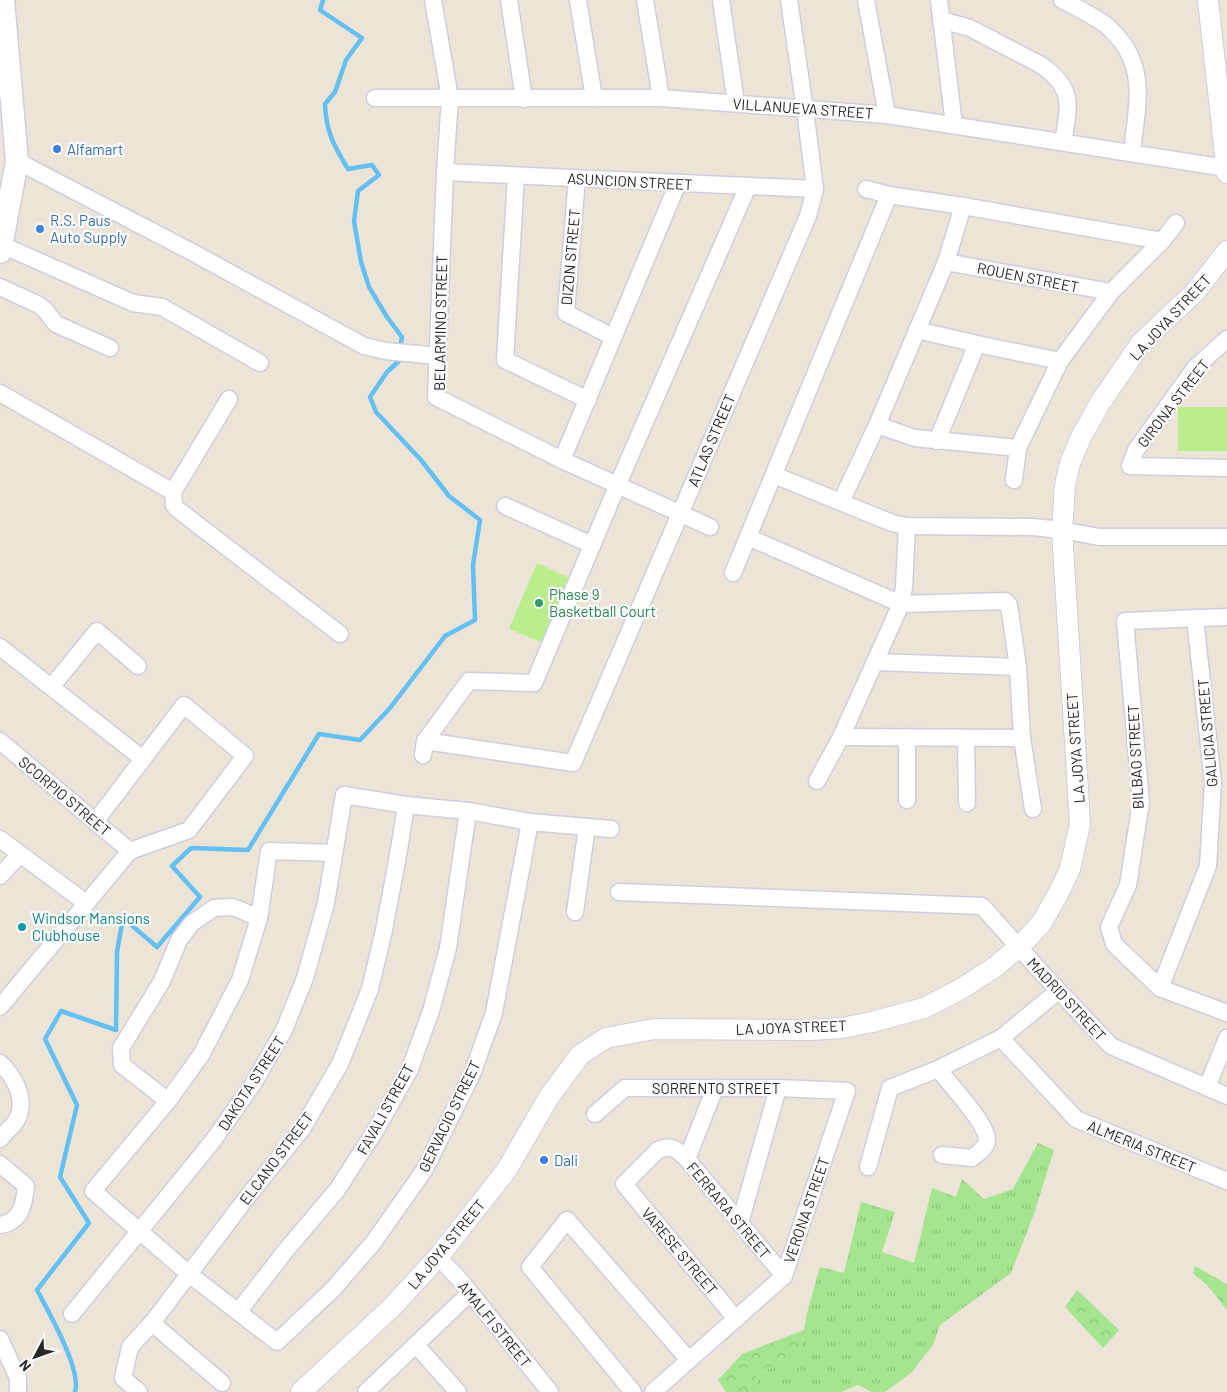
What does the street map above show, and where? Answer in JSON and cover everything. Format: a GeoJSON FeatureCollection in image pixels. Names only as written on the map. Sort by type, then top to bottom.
{"type":"FeatureCollection","features":[{"type":"Feature","properties":{"kind":"main road"},"geometry":{"type":"LineString","coordinates":[[1,248],[17,160],[3,0]]}},
{"type":"Feature","properties":{"kind":"street","name":"BELARMINO STREET"},"geometry":{"type":"LineString","coordinates":[[433,0],[436,8],[450,98],[445,172],[436,397],[562,460],[710,527]]}},
{"type":"Feature","properties":{"kind":"street"},"geometry":{"type":"LineString","coordinates":[[509,0],[524,99]]}},
{"type":"Feature","properties":{"kind":"street"},"geometry":{"type":"LineString","coordinates":[[578,0],[594,98]]}},
{"type":"Feature","properties":{"kind":"street"},"geometry":{"type":"LineString","coordinates":[[645,0],[662,98]]}},
{"type":"Feature","properties":{"kind":"street"},"geometry":{"type":"LineString","coordinates":[[720,0],[736,103]]}},
{"type":"Feature","properties":{"kind":"street","name":"ATLAS STREET"},"geometry":{"type":"LineString","coordinates":[[592,545],[534,683],[469,681],[424,748],[572,763],[808,216],[815,189],[789,0]]}},
{"type":"Feature","properties":{"kind":"street"},"geometry":{"type":"LineString","coordinates":[[866,0],[886,115]]}},
{"type":"Feature","properties":{"kind":"street"},"geometry":{"type":"LineString","coordinates":[[939,0],[954,125]]}},
{"type":"Feature","properties":{"kind":"street"},"geometry":{"type":"LineString","coordinates":[[1062,0],[1104,24],[1119,38],[1130,53],[1139,86],[1132,153]]}},
{"type":"Feature","properties":{"kind":"street"},"geometry":{"type":"LineString","coordinates":[[1208,0],[1227,171]]}},
{"type":"Feature","properties":{"kind":"street"},"geometry":{"type":"LineString","coordinates":[[940,20],[970,28],[1041,65],[1054,75],[1066,93],[1068,107],[1063,142]]}},
{"type":"Feature","properties":{"kind":"street","name":"VILLANUEVA STREET"},"geometry":{"type":"LineString","coordinates":[[375,98],[662,98],[886,115],[1132,153],[1227,171]]}},
{"type":"Feature","properties":{"kind":"street"},"geometry":{"type":"LineString","coordinates":[[17,160],[190,251],[364,346],[386,351],[438,356]]}},
{"type":"Feature","properties":{"kind":"street","name":"ASUNCION STREET"},"geometry":{"type":"LineString","coordinates":[[445,172],[815,189]]}},
{"type":"Feature","properties":{"kind":"street"},"geometry":{"type":"LineString","coordinates":[[516,176],[505,360],[588,400]]}},
{"type":"Feature","properties":{"kind":"street","name":"DIZON STREET"},"geometry":{"type":"LineString","coordinates":[[577,178],[566,313],[613,337]]}},
{"type":"Feature","properties":{"kind":"street"},"geometry":{"type":"LineString","coordinates":[[562,460],[678,183]]}},
{"type":"Feature","properties":{"kind":"street"},"geometry":{"type":"LineString","coordinates":[[505,506],[592,545],[748,186]]}},
{"type":"Feature","properties":{"kind":"street"},"geometry":{"type":"LineString","coordinates":[[866,189],[889,195],[1162,241]]}},
{"type":"Feature","properties":{"kind":"street"},"geometry":{"type":"LineString","coordinates":[[733,573],[889,195]]}},
{"type":"Feature","properties":{"kind":"street"},"geometry":{"type":"LineString","coordinates":[[841,502],[877,424],[946,262],[963,206]]}},
{"type":"Feature","properties":{"kind":"street"},"geometry":{"type":"LineString","coordinates":[[1014,480],[1018,448],[1060,361],[1111,292],[1162,241],[1176,224]]}},
{"type":"Feature","properties":{"kind":"street"},"geometry":{"type":"LineString","coordinates":[[1,248],[133,303],[162,307],[260,363]]}},
{"type":"Feature","properties":{"kind":"street","name":"LA JOYA STREET"},"geometry":{"type":"LineString","coordinates":[[301,1392],[392,1307],[438,1257],[506,1171],[564,1075],[580,1055],[606,1038],[654,1029],[811,1030],[842,1028],[863,1024],[924,1008],[959,990],[1019,947],[1041,924],[1070,869],[1080,824],[1062,530],[1065,485],[1070,462],[1081,437],[1100,403],[1141,344],[1196,291],[1227,251]]}},
{"type":"Feature","properties":{"kind":"street","name":"ROUEN STREET"},"geometry":{"type":"LineString","coordinates":[[946,262],[1111,292]]}},
{"type":"Feature","properties":{"kind":"street"},"geometry":{"type":"LineString","coordinates":[[0,287],[39,305],[56,324],[110,348]]}},
{"type":"Feature","properties":{"kind":"street"},"geometry":{"type":"LineString","coordinates":[[917,330],[1060,361]]}},
{"type":"Feature","properties":{"kind":"street","name":"GIRONA STREET"},"geometry":{"type":"LineString","coordinates":[[1227,339],[1195,368],[1136,450],[1130,466],[1227,468]]}},
{"type":"Feature","properties":{"kind":"street"},"geometry":{"type":"LineString","coordinates":[[937,441],[977,344]]}},
{"type":"Feature","properties":{"kind":"street"},"geometry":{"type":"LineString","coordinates":[[0,392],[173,492]]}},
{"type":"Feature","properties":{"kind":"street"},"geometry":{"type":"LineString","coordinates":[[229,399],[173,492],[174,505],[340,634]]}},
{"type":"Feature","properties":{"kind":"street"},"geometry":{"type":"LineString","coordinates":[[877,424],[914,438],[1018,448]]}},
{"type":"Feature","properties":{"kind":"street"},"geometry":{"type":"LineString","coordinates":[[774,475],[892,523],[906,526],[1019,526],[1062,530],[1099,537],[1227,537]]}},
{"type":"Feature","properties":{"kind":"street"},"geometry":{"type":"LineString","coordinates":[[817,781],[841,737],[901,604],[904,587],[906,526]]}},
{"type":"Feature","properties":{"kind":"street"},"geometry":{"type":"LineString","coordinates":[[748,537],[901,604],[1005,601],[1009,605],[1018,667],[1022,738],[1033,809]]}},
{"type":"Feature","properties":{"kind":"street","name":"BILBAO STREET"},"geometry":{"type":"LineString","coordinates":[[1227,617],[1125,621],[1141,802],[1128,885],[1109,927],[1114,944],[1160,988],[1227,1013]]}},
{"type":"Feature","properties":{"kind":"street","name":"GALICIA STREET"},"geometry":{"type":"LineString","coordinates":[[1160,988],[1208,866],[1213,783],[1195,618]]}},
{"type":"Feature","properties":{"kind":"street"},"geometry":{"type":"LineString","coordinates":[[52,686],[97,631],[138,666]]}},
{"type":"Feature","properties":{"kind":"street"},"geometry":{"type":"LineString","coordinates":[[0,647],[143,759]]}},
{"type":"Feature","properties":{"kind":"street"},"geometry":{"type":"LineString","coordinates":[[875,662],[1018,667]]}},
{"type":"Feature","properties":{"kind":"street"},"geometry":{"type":"LineString","coordinates":[[0,1007],[130,851],[189,830],[245,756],[184,705],[95,822]]}},
{"type":"Feature","properties":{"kind":"street"},"geometry":{"type":"LineString","coordinates":[[841,737],[1022,738]]}},
{"type":"Feature","properties":{"kind":"street"},"geometry":{"type":"LineString","coordinates":[[907,737],[907,800]]}},
{"type":"Feature","properties":{"kind":"street"},"geometry":{"type":"LineString","coordinates":[[966,738],[968,803]]}},
{"type":"Feature","properties":{"kind":"street","name":"SCORPIO STREET"},"geometry":{"type":"LineString","coordinates":[[0,741],[130,851]]}},
{"type":"Feature","properties":{"kind":"street","name":"DAKOTA STREET"},"geometry":{"type":"LineString","coordinates":[[72,1314],[212,1142],[253,1084],[284,1030],[305,978],[326,903],[344,795],[406,805]]}},
{"type":"Feature","properties":{"kind":"street"},"geometry":{"type":"LineString","coordinates":[[406,805],[468,811],[530,822],[611,829]]}},
{"type":"Feature","properties":{"kind":"street","name":"ELCANO STREET"},"geometry":{"type":"LineString","coordinates":[[138,1392],[123,1378],[130,1347],[152,1323],[248,1196],[302,1129],[340,1064],[370,989],[400,850],[406,805]]}},
{"type":"Feature","properties":{"kind":"street","name":"FAVALI STREET"},"geometry":{"type":"LineString","coordinates":[[238,1312],[337,1190],[377,1128],[410,1070],[430,1011],[448,948],[468,811]]}},
{"type":"Feature","properties":{"kind":"street","name":"GERVACIO STREET"},"geometry":{"type":"LineString","coordinates":[[168,1101],[93,1191],[189,1274],[277,1342],[333,1289],[373,1243],[425,1169],[472,1074],[494,1013],[530,822]]}},
{"type":"Feature","properties":{"kind":"street"},"geometry":{"type":"LineString","coordinates":[[575,912],[587,827]]}},
{"type":"Feature","properties":{"kind":"street"},"geometry":{"type":"LineString","coordinates":[[0,839],[86,904]]}},
{"type":"Feature","properties":{"kind":"street"},"geometry":{"type":"LineString","coordinates":[[258,918],[233,907],[214,908],[192,922],[179,940],[162,981],[121,1048],[122,1065],[168,1101],[201,1055],[240,980],[258,918],[269,851],[334,853]]}},
{"type":"Feature","properties":{"kind":"street"},"geometry":{"type":"LineString","coordinates":[[0,876],[20,854]]}},
{"type":"Feature","properties":{"kind":"street","name":"MADRID STREET"},"geometry":{"type":"LineString","coordinates":[[618,892],[982,906],[1058,991],[1111,1046],[1227,1096]]}},
{"type":"Feature","properties":{"kind":"street"},"geometry":{"type":"LineString","coordinates":[[868,1167],[890,1088],[938,1069],[1001,1038],[1058,991]]}},
{"type":"Feature","properties":{"kind":"street","name":"ALMERIA STREET"},"geometry":{"type":"LineString","coordinates":[[1001,1038],[1076,1118],[1227,1180]]}},
{"type":"Feature","properties":{"kind":"street"},"geometry":{"type":"LineString","coordinates":[[1207,1087],[1227,1038]]}},
{"type":"Feature","properties":{"kind":"street"},"geometry":{"type":"LineString","coordinates":[[0,1063],[15,1081],[20,1095],[21,1109],[16,1120],[0,1139]]}},
{"type":"Feature","properties":{"kind":"street"},"geometry":{"type":"LineString","coordinates":[[938,1069],[984,1127],[987,1140],[983,1150],[972,1158],[942,1154]]}},
{"type":"Feature","properties":{"kind":"street","name":"SORRENTO STREET"},"geometry":{"type":"LineString","coordinates":[[595,1114],[625,1088],[778,1088],[847,1091]]}},
{"type":"Feature","properties":{"kind":"street"},"geometry":{"type":"LineString","coordinates":[[687,1159],[714,1088]]}},
{"type":"Feature","properties":{"kind":"street"},"geometry":{"type":"LineString","coordinates":[[740,1223],[778,1088]]}},
{"type":"Feature","properties":{"kind":"street","name":"VERONA STREET"},"geometry":{"type":"LineString","coordinates":[[653,1392],[784,1276],[847,1091]]}},
{"type":"Feature","properties":{"kind":"street","name":"FERRARA STREET"},"geometry":{"type":"LineString","coordinates":[[624,1184],[658,1150],[665,1146],[671,1147],[687,1159],[784,1276]]}},
{"type":"Feature","properties":{"kind":"street"},"geometry":{"type":"LineString","coordinates":[[0,1164],[26,1186],[24,1201],[19,1214],[9,1224],[0,1225]]}},
{"type":"Feature","properties":{"kind":"street","name":"VARESE STREET"},"geometry":{"type":"LineString","coordinates":[[624,1184],[736,1319]]}},
{"type":"Feature","properties":{"kind":"street"},"geometry":{"type":"LineString","coordinates":[[633,1392],[530,1267],[567,1220],[689,1360]]}},
{"type":"Feature","properties":{"kind":"street","name":"AMALFI STREET"},"geometry":{"type":"LineString","coordinates":[[438,1257],[470,1293],[550,1392]]}},
{"type":"Feature","properties":{"kind":"street"},"geometry":{"type":"LineString","coordinates":[[366,1392],[470,1293]]}},
{"type":"Feature","properties":{"kind":"street"},"geometry":{"type":"LineString","coordinates":[[152,1323],[222,1383]]}},
{"type":"Feature","properties":{"kind":"street"},"geometry":{"type":"LineString","coordinates":[[0,1339],[18,1385]]}},
{"type":"Feature","properties":{"kind":"street"},"geometry":{"type":"LineString","coordinates":[[416,1345],[457,1392]]}},
{"type":"Feature","properties":{"kind":"street"},"geometry":{"type":"LineString","coordinates":[[0,1376],[18,1385]]}},
{"type":"Feature","properties":{"kind":"green space"},"geometry":{"type":"Polygon","coordinates":[[[1178,407],[1227,407],[1227,451],[1178,451],[1178,407]]]}},
{"type":"Feature","properties":{"kind":"green space","name":"Phase 9 Basketball Court"},"geometry":{"type":"Polygon","coordinates":[[[537,563],[568,577],[541,642],[509,629],[537,563]]]}},
{"type":"Feature","properties":{"kind":"green space"},"geometry":{"type":"Polygon","coordinates":[[[1038,1143],[1054,1150],[1034,1214],[1011,1273],[940,1325],[933,1345],[911,1373],[885,1392],[872,1392],[858,1385],[841,1392],[760,1392],[756,1375],[800,1353],[807,1313],[820,1267],[844,1273],[861,1202],[895,1212],[882,1252],[914,1263],[932,1188],[956,1197],[962,1179],[984,1199],[1013,1189],[1038,1143]]]}},
{"type":"Feature","properties":{"kind":"green space"},"geometry":{"type":"Polygon","coordinates":[[[1195,1266],[1227,1284],[1227,1310],[1208,1286],[1193,1273],[1195,1266]]]}},
{"type":"Feature","properties":{"kind":"green space"},"geometry":{"type":"Polygon","coordinates":[[[1077,1290],[1119,1330],[1103,1348],[1065,1307],[1077,1290]]]}},
{"type":"Feature","properties":{"kind":"green space"},"geometry":{"type":"Polygon","coordinates":[[[804,1330],[800,1353],[756,1375],[760,1392],[726,1392],[718,1380],[742,1354],[804,1330]]]}},
{"type":"Feature","properties":{"kind":"waterway"},"geometry":{"type":"LineString","coordinates":[[323,0],[320,10],[362,38],[346,60],[335,92],[325,104],[327,123],[332,138],[348,169],[372,165],[379,175],[358,191],[354,221],[361,262],[369,287],[387,317],[402,337],[400,348]]}},
{"type":"Feature","properties":{"kind":"waterway"},"geometry":{"type":"LineString","coordinates":[[75,1392],[76,1382],[69,1356],[37,1290],[89,1223],[60,1177],[77,1105],[45,1039],[61,1011],[116,1030],[117,952],[123,918],[157,947],[200,897],[172,866],[191,848],[248,850],[319,734],[360,740],[390,708],[445,636],[475,620],[473,565],[480,520],[449,496],[421,460],[376,412],[370,397],[387,372],[399,361],[399,356]]}},
{"type":"Feature","properties":{"kind":"place","name":"Alfamart"},"geometry":{"type":"Point","coordinates":[57,149]}},
{"type":"Feature","properties":{"kind":"place","name":"R.S. Paus Auto Supply"},"geometry":{"type":"Point","coordinates":[40,229]}},
{"type":"Feature","properties":{"kind":"place","name":"Phase 9 Basketball Court"},"geometry":{"type":"Point","coordinates":[539,603]}},
{"type":"Feature","properties":{"kind":"place","name":"Windsor Mansions Clubhouse"},"geometry":{"type":"Point","coordinates":[22,927]}},
{"type":"Feature","properties":{"kind":"place","name":"Dali"},"geometry":{"type":"Point","coordinates":[544,1160]}}]}
